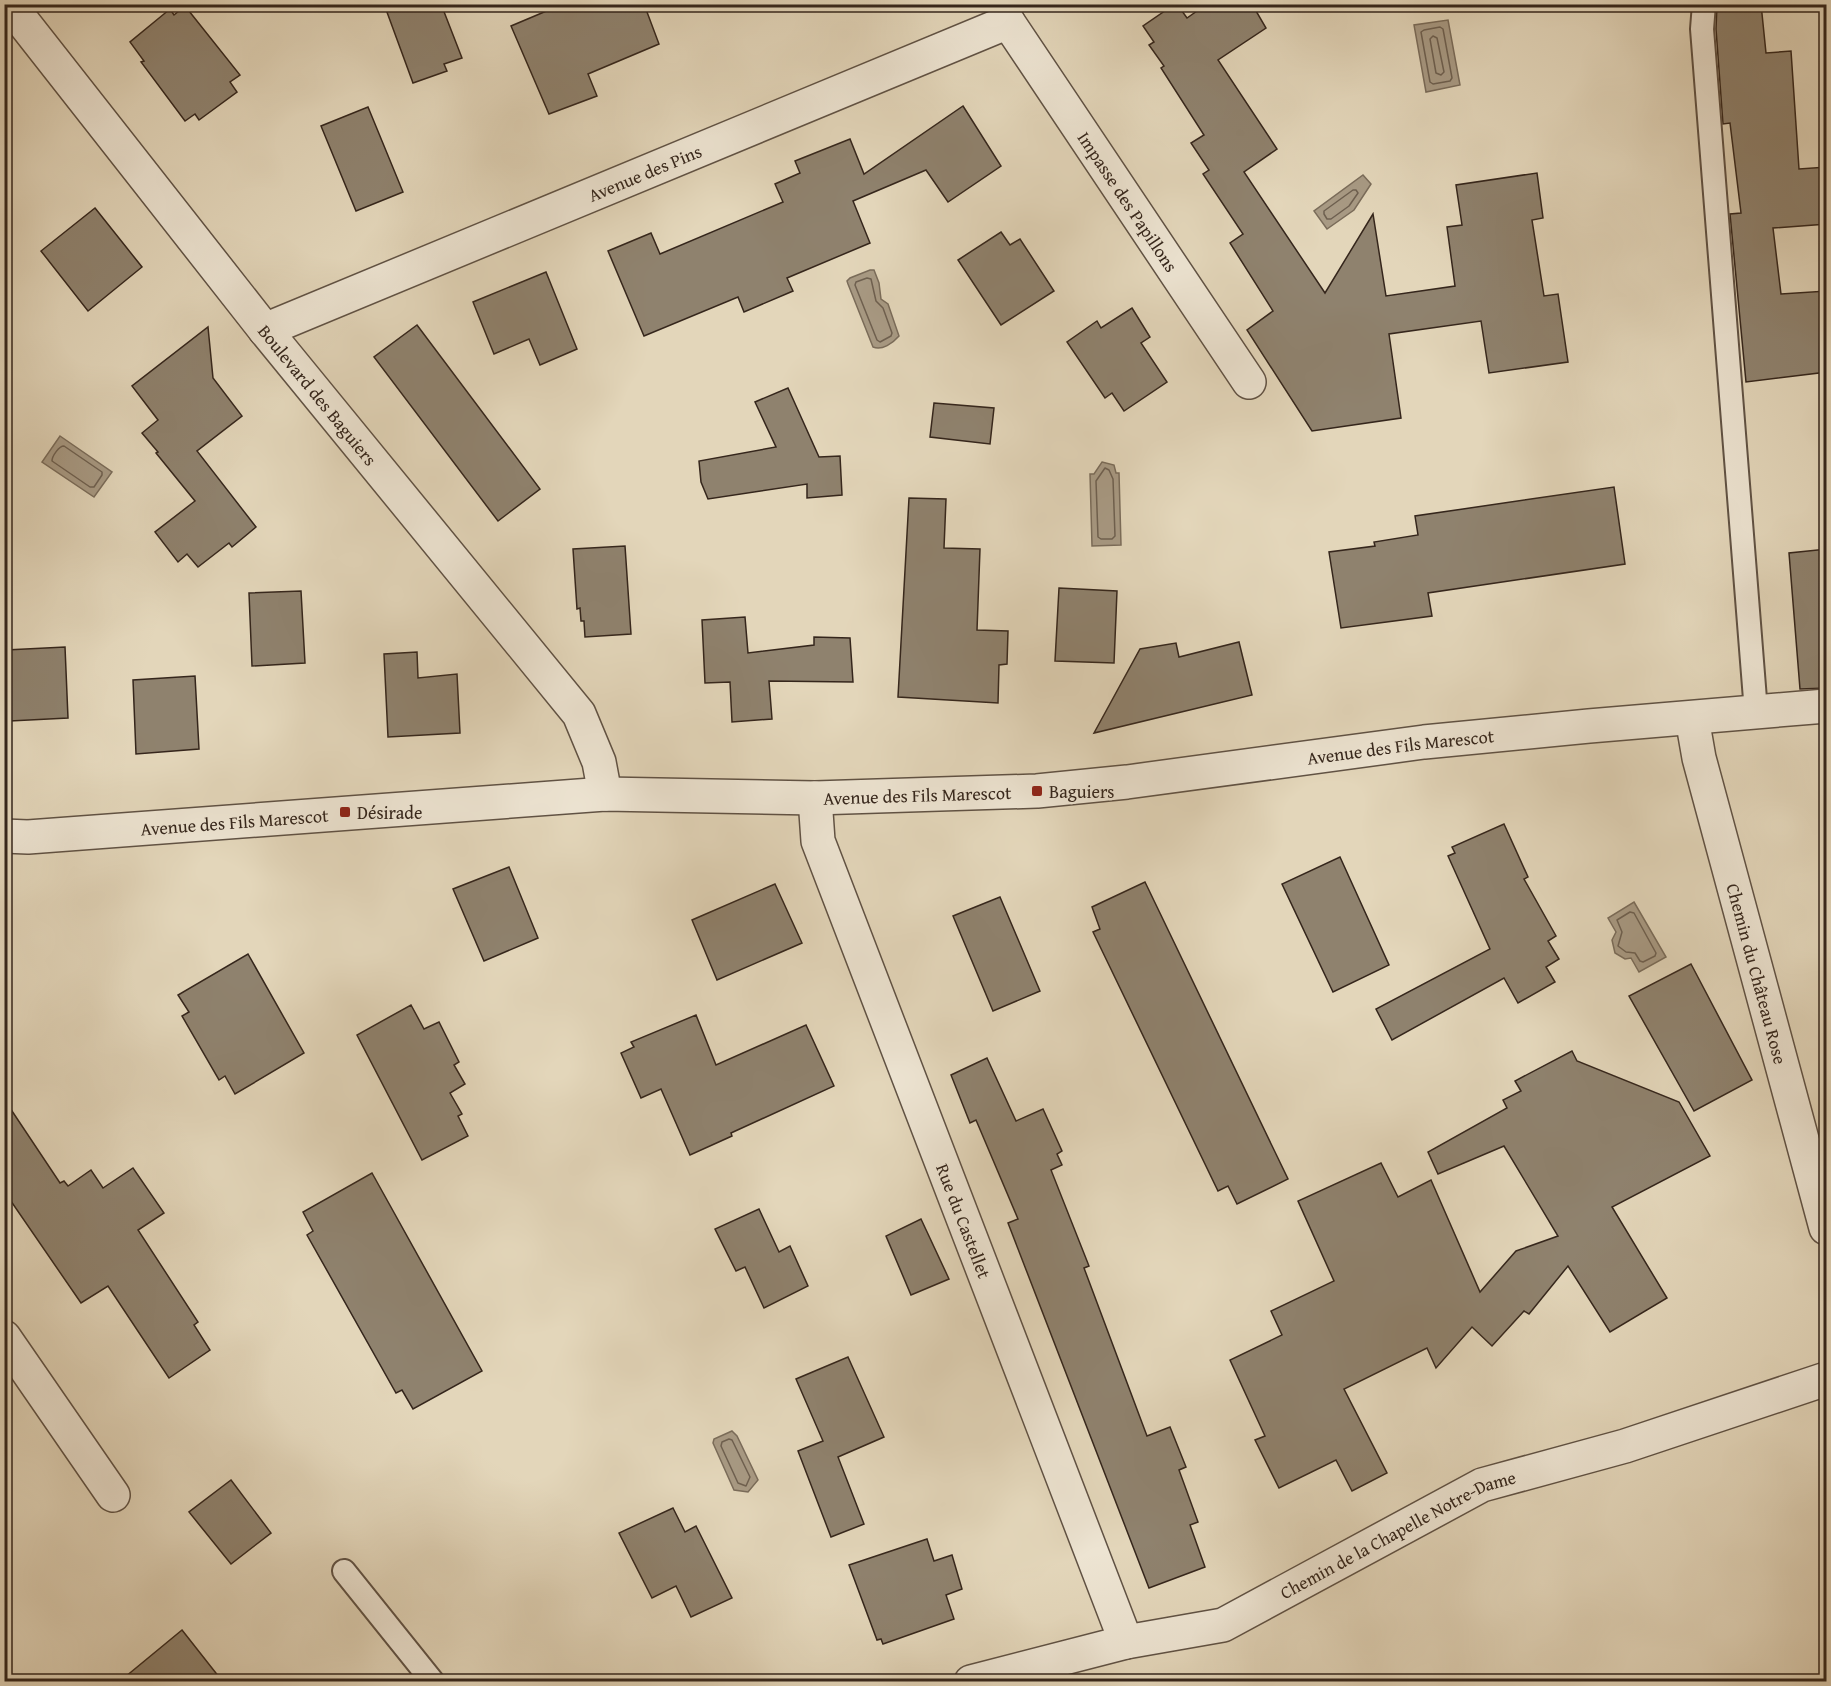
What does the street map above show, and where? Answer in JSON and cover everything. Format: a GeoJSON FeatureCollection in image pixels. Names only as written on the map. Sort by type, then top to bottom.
{"type":"FeatureCollection","features":[{"type":"Feature","properties":{"kind":"street","name":"Boulevard des Baguiers"},"geometry":{"type":"LineString","coordinates":[[17,6],[265,330],[579,714],[599,762],[605,794]]}},
{"type":"Feature","properties":{"kind":"street","name":"Avenue des Pins"},"geometry":{"type":"LineString","coordinates":[[265,330],[1010,13]]}},
{"type":"Feature","properties":{"kind":"street","name":"Impasse des Papillons"},"geometry":{"type":"LineString","coordinates":[[1010,13],[1249,382]]}},
{"type":"Feature","properties":{"kind":"street","name":"Avenue des Fils Marescot"},"geometry":{"type":"LineString","coordinates":[[4,836],[28,837],[605,794],[815,798],[1037,791],[1127,782],[1424,742],[1827,706]]}},
{"type":"Feature","properties":{"kind":"street","name":"Chemin du Château Rose"},"geometry":{"type":"LineString","coordinates":[[1692,718],[1702,769],[1827,1228]]}},
{"type":"Feature","properties":{"kind":"street","name":"Rue du Castellet"},"geometry":{"type":"LineString","coordinates":[[815,798],[818,841],[1126,1642]]}},
{"type":"Feature","properties":{"kind":"street"},"geometry":{"type":"LineString","coordinates":[[4,1337],[113,1496]]}},
{"type":"Feature","properties":{"kind":"street","name":"Chemin de la Chapelle Notre-Dame"},"geometry":{"type":"LineString","coordinates":[[971,1682],[1126,1642],[1223,1625],[1482,1485],[1625,1446],[1827,1379]]}},
{"type":"Feature","properties":{"kind":"lane"},"geometry":{"type":"LineString","coordinates":[[1704,4],[1702,29],[1756,712]]}},
{"type":"Feature","properties":{"kind":"lane"},"geometry":{"type":"LineString","coordinates":[[344,1571],[433,1682]]}},
{"type":"Feature","properties":{"kind":"water"},"geometry":{"type":"Polygon","coordinates":[[[1448,20],[1460,85],[1426,92],[1414,25],[1448,20]]]}},
{"type":"Feature","properties":{"kind":"water"},"geometry":{"type":"Polygon","coordinates":[[[1363,175],[1371,184],[1354,210],[1327,229],[1314,211],[1363,175]]]}},
{"type":"Feature","properties":{"kind":"water"},"geometry":{"type":"Polygon","coordinates":[[[874,270],[879,283],[881,299],[888,304],[899,336],[891,344],[880,348],[873,347],[847,281],[874,270]]]}},
{"type":"Feature","properties":{"kind":"water"},"geometry":{"type":"Polygon","coordinates":[[[60,436],[112,472],[94,497],[42,462],[60,436]]]}},
{"type":"Feature","properties":{"kind":"water"},"geometry":{"type":"Polygon","coordinates":[[[1102,462],[1114,465],[1116,473],[1119,473],[1121,545],[1092,546],[1090,474],[1094,474],[1102,462]]]}},
{"type":"Feature","properties":{"kind":"water"},"geometry":{"type":"Polygon","coordinates":[[[1634,902],[1666,957],[1639,972],[1631,958],[1625,959],[1615,953],[1612,940],[1616,932],[1608,918],[1634,902]]]}},
{"type":"Feature","properties":{"kind":"water"},"geometry":{"type":"Polygon","coordinates":[[[732,1431],[737,1436],[758,1480],[748,1492],[734,1490],[713,1443],[714,1439],[732,1431]]]}},
{"type":"Feature","properties":{"kind":"building"},"geometry":{"type":"Polygon","coordinates":[[[384,4],[441,4],[462,58],[444,64],[447,71],[413,83],[384,4]]]}},
{"type":"Feature","properties":{"kind":"building"},"geometry":{"type":"Polygon","coordinates":[[[563,4],[644,4],[659,44],[588,74],[597,96],[549,114],[511,26],[563,4]]]}},
{"type":"Feature","properties":{"kind":"building"},"geometry":{"type":"Polygon","coordinates":[[[1175,4],[1187,18],[1207,4],[1252,4],[1266,28],[1218,60],[1277,149],[1244,172],[1325,293],[1373,214],[1386,296],[1455,286],[1447,227],[1462,225],[1456,185],[1537,173],[1543,218],[1532,220],[1544,296],[1558,294],[1568,362],[1489,373],[1481,321],[1389,334],[1401,418],[1312,431],[1247,330],[1273,311],[1230,243],[1243,234],[1203,174],[1209,170],[1191,143],[1204,135],[1161,68],[1164,66],[1149,45],[1154,42],[1143,26],[1175,4]]]}},
{"type":"Feature","properties":{"kind":"building"},"geometry":{"type":"Polygon","coordinates":[[[1717,4],[1761,4],[1766,53],[1791,51],[1799,169],[1827,167],[1827,224],[1773,228],[1781,294],[1827,291],[1827,372],[1746,382],[1730,214],[1741,213],[1730,123],[1723,124],[1716,29],[1717,4]]]}},
{"type":"Feature","properties":{"kind":"building"},"geometry":{"type":"Polygon","coordinates":[[[185,6],[240,75],[230,82],[237,92],[199,120],[195,114],[185,121],[141,62],[144,61],[130,42],[170,9],[174,15],[185,6]]]}},
{"type":"Feature","properties":{"kind":"building"},"geometry":{"type":"Polygon","coordinates":[[[963,106],[1001,166],[948,202],[926,170],[853,201],[870,243],[787,278],[793,291],[744,312],[738,297],[644,336],[608,251],[651,233],[660,254],[783,202],[775,184],[800,173],[795,161],[850,139],[864,174],[963,106]]]}},
{"type":"Feature","properties":{"kind":"building"},"geometry":{"type":"Polygon","coordinates":[[[368,107],[403,192],[356,211],[321,126],[368,107]]]}},
{"type":"Feature","properties":{"kind":"building"},"geometry":{"type":"Polygon","coordinates":[[[95,208],[142,267],[88,311],[41,251],[95,208]]]}},
{"type":"Feature","properties":{"kind":"building"},"geometry":{"type":"Polygon","coordinates":[[[1001,232],[1010,245],[1020,239],[1054,291],[1001,325],[958,260],[1001,232]]]}},
{"type":"Feature","properties":{"kind":"building"},"geometry":{"type":"Polygon","coordinates":[[[546,272],[577,349],[540,365],[529,339],[494,354],[473,302],[546,272]]]}},
{"type":"Feature","properties":{"kind":"building"},"geometry":{"type":"Polygon","coordinates":[[[1132,308],[1150,337],[1141,343],[1167,382],[1124,411],[1112,393],[1105,398],[1067,342],[1097,321],[1101,328],[1132,308]]]}},
{"type":"Feature","properties":{"kind":"building"},"geometry":{"type":"Polygon","coordinates":[[[417,325],[540,489],[498,521],[374,357],[417,325]]]}},
{"type":"Feature","properties":{"kind":"building"},"geometry":{"type":"Polygon","coordinates":[[[208,327],[213,378],[242,416],[197,451],[256,527],[232,547],[229,543],[198,567],[187,554],[178,562],[155,532],[195,501],[142,433],[158,420],[132,386],[208,327]]]}},
{"type":"Feature","properties":{"kind":"building"},"geometry":{"type":"Polygon","coordinates":[[[788,388],[819,457],[840,456],[842,495],[807,498],[807,484],[708,499],[701,482],[699,461],[776,447],[755,402],[788,388]]]}},
{"type":"Feature","properties":{"kind":"building"},"geometry":{"type":"Polygon","coordinates":[[[934,403],[994,408],[990,444],[930,437],[934,403]]]}},
{"type":"Feature","properties":{"kind":"building"},"geometry":{"type":"Polygon","coordinates":[[[1614,487],[1625,564],[1428,593],[1432,616],[1341,628],[1329,552],[1375,546],[1374,542],[1418,535],[1415,516],[1614,487]]]}},
{"type":"Feature","properties":{"kind":"building"},"geometry":{"type":"Polygon","coordinates":[[[909,498],[946,499],[944,548],[980,549],[977,630],[1008,631],[1007,664],[999,665],[998,703],[898,697],[909,498]]]}},
{"type":"Feature","properties":{"kind":"building"},"geometry":{"type":"Polygon","coordinates":[[[625,546],[631,634],[585,637],[584,621],[581,621],[580,608],[577,609],[573,549],[625,546]]]}},
{"type":"Feature","properties":{"kind":"building"},"geometry":{"type":"Polygon","coordinates":[[[1827,549],[1827,688],[1800,689],[1789,553],[1827,549]]]}},
{"type":"Feature","properties":{"kind":"building"},"geometry":{"type":"Polygon","coordinates":[[[1059,588],[1117,591],[1114,663],[1055,661],[1059,588]]]}},
{"type":"Feature","properties":{"kind":"building"},"geometry":{"type":"Polygon","coordinates":[[[301,591],[305,663],[252,666],[249,593],[301,591]]]}},
{"type":"Feature","properties":{"kind":"building"},"geometry":{"type":"Polygon","coordinates":[[[745,617],[748,653],[814,645],[814,637],[850,638],[853,682],[769,681],[772,719],[732,722],[730,682],[705,683],[702,620],[745,617]]]}},
{"type":"Feature","properties":{"kind":"building"},"geometry":{"type":"Polygon","coordinates":[[[1239,642],[1252,695],[1094,733],[1140,649],[1176,643],[1179,657],[1239,642]]]}},
{"type":"Feature","properties":{"kind":"building"},"geometry":{"type":"Polygon","coordinates":[[[65,647],[68,718],[10,721],[6,650],[65,647]]]}},
{"type":"Feature","properties":{"kind":"building"},"geometry":{"type":"Polygon","coordinates":[[[417,652],[418,678],[457,674],[460,733],[388,737],[384,654],[417,652]]]}},
{"type":"Feature","properties":{"kind":"building"},"geometry":{"type":"Polygon","coordinates":[[[195,676],[199,749],[136,754],[133,680],[195,676]]]}},
{"type":"Feature","properties":{"kind":"building"},"geometry":{"type":"Polygon","coordinates":[[[1504,824],[1528,877],[1524,879],[1556,936],[1548,941],[1559,959],[1546,967],[1555,982],[1518,1003],[1504,978],[1392,1040],[1376,1009],[1490,949],[1448,856],[1455,853],[1452,847],[1504,824]]]}},
{"type":"Feature","properties":{"kind":"building"},"geometry":{"type":"Polygon","coordinates":[[[1340,857],[1389,965],[1333,992],[1282,884],[1340,857]]]}},
{"type":"Feature","properties":{"kind":"building"},"geometry":{"type":"Polygon","coordinates":[[[509,867],[538,938],[484,961],[453,889],[509,867]]]}},
{"type":"Feature","properties":{"kind":"building"},"geometry":{"type":"Polygon","coordinates":[[[1145,882],[1288,1179],[1237,1204],[1228,1186],[1218,1191],[1093,932],[1100,929],[1092,907],[1145,882]]]}},
{"type":"Feature","properties":{"kind":"building"},"geometry":{"type":"Polygon","coordinates":[[[775,884],[802,943],[717,980],[692,920],[775,884]]]}},
{"type":"Feature","properties":{"kind":"building"},"geometry":{"type":"Polygon","coordinates":[[[1000,897],[1040,991],[993,1011],[953,916],[1000,897]]]}},
{"type":"Feature","properties":{"kind":"building"},"geometry":{"type":"Polygon","coordinates":[[[248,954],[304,1053],[235,1094],[225,1076],[219,1080],[182,1016],[189,1012],[178,995],[248,954]]]}},
{"type":"Feature","properties":{"kind":"building"},"geometry":{"type":"Polygon","coordinates":[[[1691,964],[1752,1080],[1694,1111],[1629,996],[1691,964]]]}},
{"type":"Feature","properties":{"kind":"building"},"geometry":{"type":"Polygon","coordinates":[[[411,1005],[424,1029],[439,1022],[459,1062],[454,1065],[465,1084],[450,1093],[462,1114],[458,1116],[468,1136],[422,1160],[357,1035],[411,1005]]]}},
{"type":"Feature","properties":{"kind":"building"},"geometry":{"type":"Polygon","coordinates":[[[696,1015],[716,1065],[806,1025],[834,1086],[731,1133],[732,1136],[690,1155],[661,1089],[641,1098],[621,1053],[634,1047],[631,1042],[696,1015]]]}},
{"type":"Feature","properties":{"kind":"building"},"geometry":{"type":"Polygon","coordinates":[[[1572,1051],[1577,1061],[1679,1102],[1710,1156],[1612,1207],[1667,1298],[1610,1332],[1568,1266],[1529,1314],[1524,1311],[1492,1346],[1472,1327],[1436,1368],[1427,1348],[1344,1389],[1387,1473],[1352,1491],[1336,1460],[1279,1488],[1255,1440],[1265,1436],[1230,1360],[1282,1335],[1271,1311],[1334,1281],[1298,1201],[1381,1163],[1398,1197],[1431,1180],[1480,1292],[1516,1251],[1558,1236],[1504,1146],[1438,1174],[1428,1152],[1507,1108],[1503,1100],[1521,1091],[1515,1081],[1572,1051]]]}},
{"type":"Feature","properties":{"kind":"building"},"geometry":{"type":"Polygon","coordinates":[[[987,1058],[1016,1121],[1043,1109],[1062,1151],[1057,1154],[1062,1165],[1051,1170],[1089,1266],[1084,1268],[1147,1436],[1170,1427],[1186,1467],[1179,1470],[1198,1522],[1190,1525],[1205,1567],[1149,1588],[1008,1223],[1018,1219],[976,1120],[970,1123],[951,1075],[987,1058]]]}},
{"type":"Feature","properties":{"kind":"building"},"geometry":{"type":"Polygon","coordinates":[[[4,1099],[60,1183],[64,1181],[68,1186],[91,1170],[103,1188],[133,1168],[164,1213],[138,1230],[198,1322],[194,1325],[210,1350],[169,1378],[108,1286],[81,1303],[4,1191],[4,1099]]]}},
{"type":"Feature","properties":{"kind":"building"},"geometry":{"type":"Polygon","coordinates":[[[372,1173],[482,1371],[413,1409],[402,1390],[396,1393],[307,1235],[313,1231],[303,1212],[372,1173]]]}},
{"type":"Feature","properties":{"kind":"building"},"geometry":{"type":"Polygon","coordinates":[[[759,1209],[779,1252],[790,1246],[808,1286],[764,1308],[745,1267],[736,1271],[715,1229],[759,1209]]]}},
{"type":"Feature","properties":{"kind":"building"},"geometry":{"type":"Polygon","coordinates":[[[921,1219],[949,1279],[911,1295],[886,1236],[921,1219]]]}},
{"type":"Feature","properties":{"kind":"building"},"geometry":{"type":"Polygon","coordinates":[[[848,1357],[884,1437],[838,1457],[864,1524],[831,1537],[798,1451],[823,1441],[796,1379],[848,1357]]]}},
{"type":"Feature","properties":{"kind":"building"},"geometry":{"type":"Polygon","coordinates":[[[231,1480],[271,1533],[231,1564],[189,1512],[231,1480]]]}},
{"type":"Feature","properties":{"kind":"building"},"geometry":{"type":"Polygon","coordinates":[[[673,1508],[685,1532],[696,1526],[732,1598],[691,1617],[676,1586],[652,1598],[619,1533],[673,1508]]]}},
{"type":"Feature","properties":{"kind":"building"},"geometry":{"type":"Polygon","coordinates":[[[927,1539],[934,1561],[952,1555],[962,1589],[946,1595],[954,1619],[883,1644],[881,1639],[877,1640],[849,1565],[927,1539]]]}},
{"type":"Feature","properties":{"kind":"building"},"geometry":{"type":"Polygon","coordinates":[[[182,1630],[223,1682],[119,1682],[182,1630]]]}},
{"type":"Feature","properties":{"kind":"place","name":"Baguiers"},"geometry":{"type":"Point","coordinates":[1037,791]}},
{"type":"Feature","properties":{"kind":"place","name":"Désirade"},"geometry":{"type":"Point","coordinates":[345,812]}}]}
